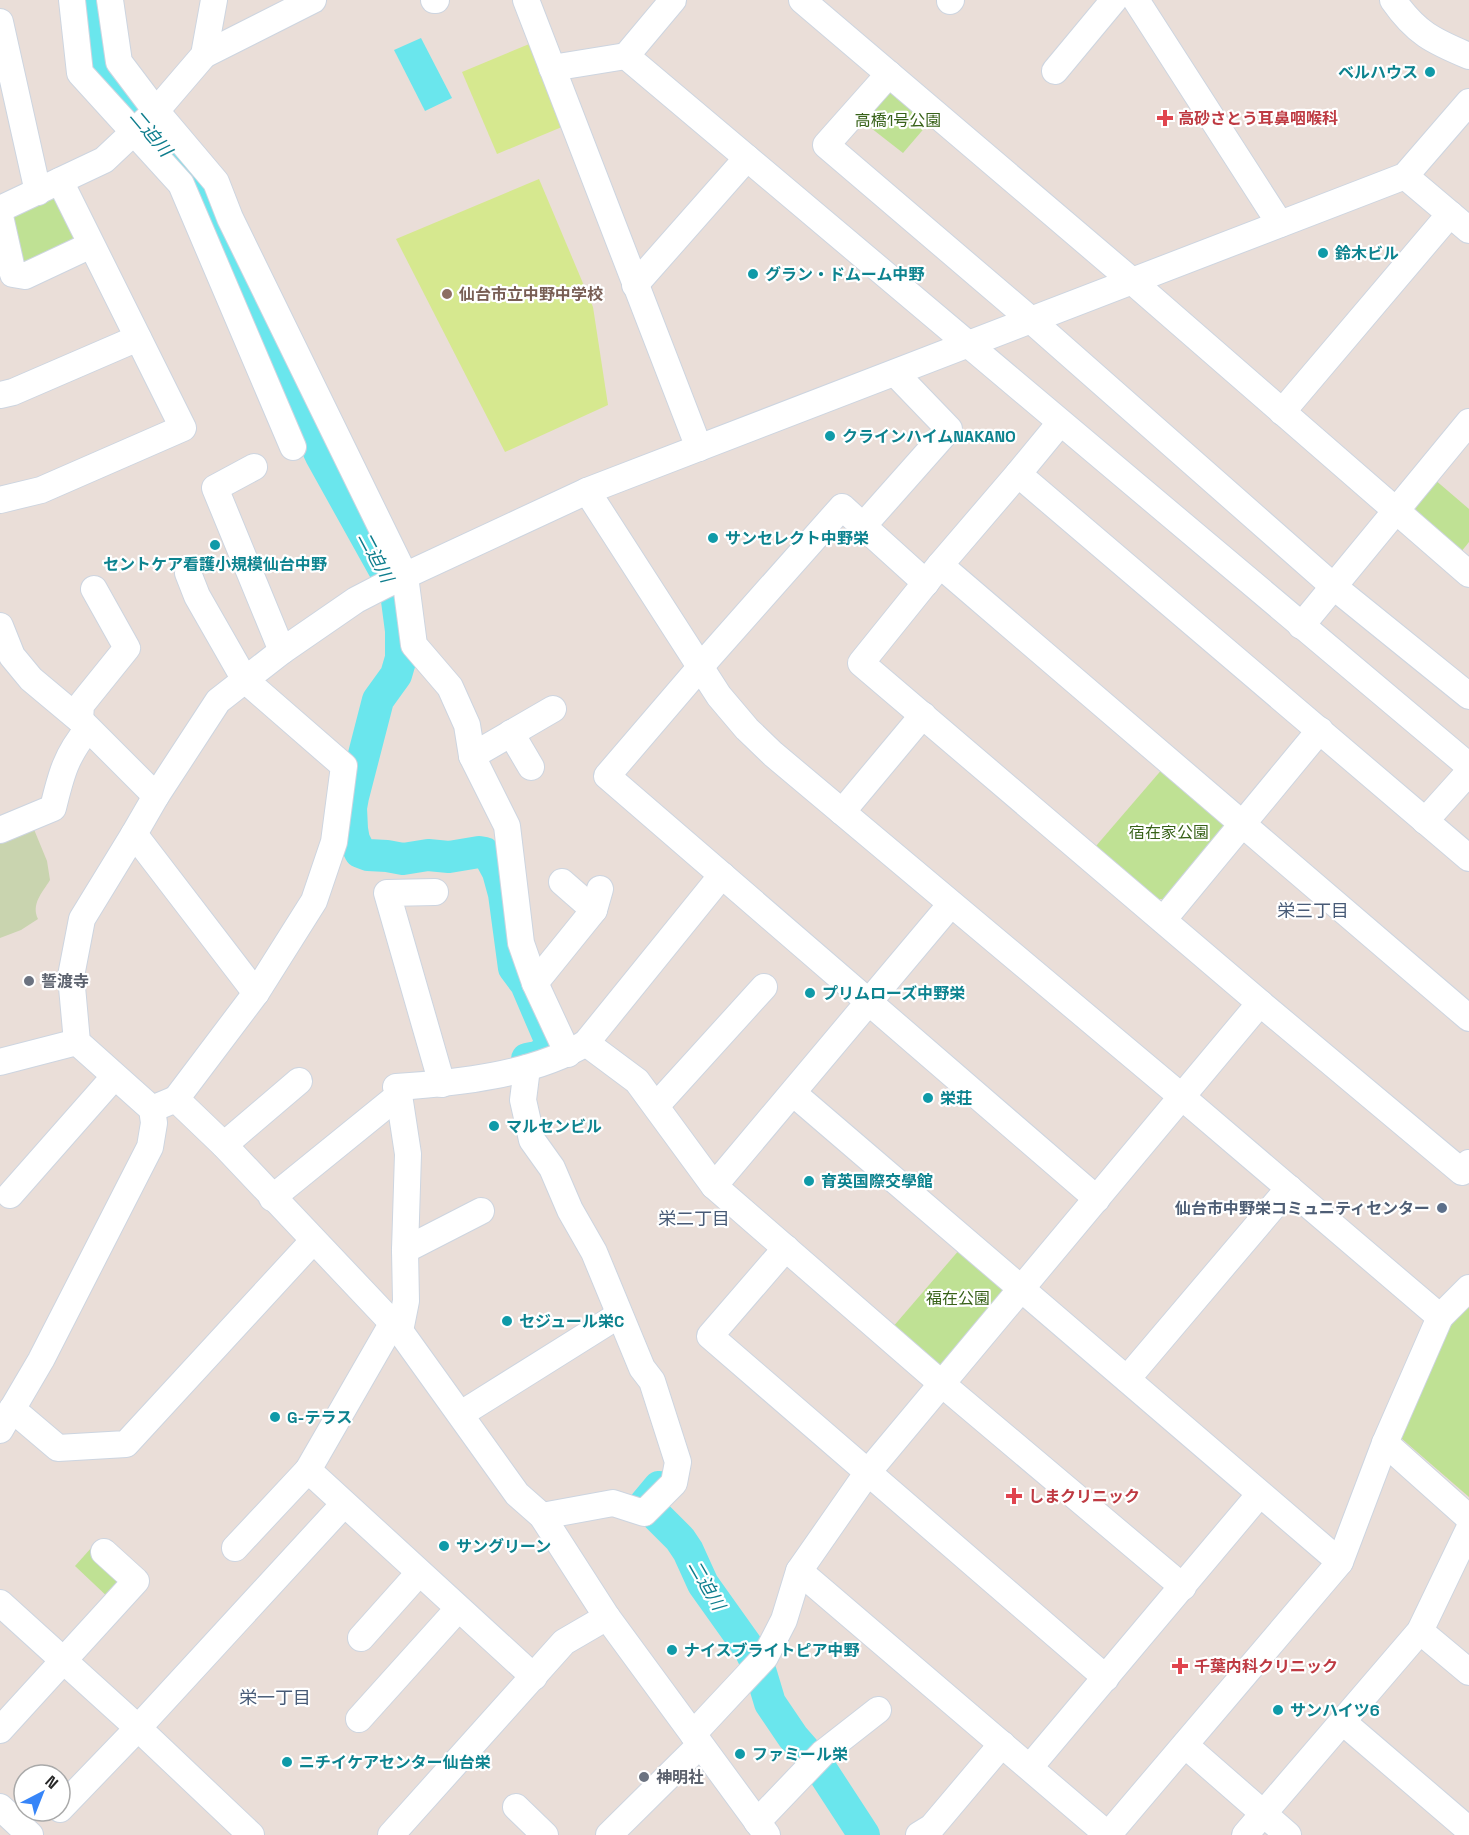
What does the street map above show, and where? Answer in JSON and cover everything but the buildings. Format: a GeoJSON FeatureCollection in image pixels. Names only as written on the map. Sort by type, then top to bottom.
{"type":"FeatureCollection","features":[{"type":"Feature","properties":{"kind":"street"},"geometry":{"type":"LineString","coordinates":[[72,0],[80,73],[181,184],[293,447]]}},
{"type":"Feature","properties":{"kind":"street"},"geometry":{"type":"LineString","coordinates":[[110,0],[119,62],[155,111],[216,182],[230,218],[397,580],[414,645],[450,687],[467,725],[472,756],[507,826],[521,943],[535,983],[577,1049],[636,1081],[714,1186],[1183,1587]]}},
{"type":"Feature","properties":{"kind":"street"},"geometry":{"type":"LineString","coordinates":[[204,55],[214,0]]}},
{"type":"Feature","properties":{"kind":"street"},"geometry":{"type":"LineString","coordinates":[[0,209],[104,160],[155,111],[204,55],[313,0]]}},
{"type":"Feature","properties":{"kind":"street"},"geometry":{"type":"LineString","coordinates":[[526,0],[699,448]]}},
{"type":"Feature","properties":{"kind":"street"},"geometry":{"type":"LineString","coordinates":[[552,68],[626,56],[673,0]]}},
{"type":"Feature","properties":{"kind":"street"},"geometry":{"type":"LineString","coordinates":[[802,0],[1132,281],[1469,574]]}},
{"type":"Feature","properties":{"kind":"street"},"geometry":{"type":"LineString","coordinates":[[1055,71],[1114,0]]}},
{"type":"Feature","properties":{"kind":"street"},"geometry":{"type":"LineString","coordinates":[[1136,0],[1280,224]]}},
{"type":"Feature","properties":{"kind":"street"},"geometry":{"type":"LineString","coordinates":[[1394,0],[1407,20],[1434,41],[1469,56]]}},
{"type":"Feature","properties":{"kind":"street"},"geometry":{"type":"LineString","coordinates":[[0,22],[49,187],[92,245],[183,428],[41,490],[0,500]]}},
{"type":"Feature","properties":{"kind":"street"},"geometry":{"type":"LineString","coordinates":[[626,56],[1469,766]]}},
{"type":"Feature","properties":{"kind":"street"},"geometry":{"type":"LineString","coordinates":[[889,74],[826,145],[1031,320],[1333,586],[1469,696]]}},
{"type":"Feature","properties":{"kind":"street"},"geometry":{"type":"LineString","coordinates":[[313,1241],[126,1444],[58,1448],[6,1420],[41,1360],[150,1147],[154,1123],[152,1109],[77,1042],[71,976],[81,919],[156,796],[218,702],[282,651],[356,600],[587,491],[1406,176],[1469,102]]}},
{"type":"Feature","properties":{"kind":"street"},"geometry":{"type":"LineString","coordinates":[[635,285],[747,158]]}},
{"type":"Feature","properties":{"kind":"street"},"geometry":{"type":"LineString","coordinates":[[1282,412],[1464,224],[1406,176]]}},
{"type":"Feature","properties":{"kind":"street"},"geometry":{"type":"LineString","coordinates":[[0,216],[13,274],[25,276],[92,245]]}},
{"type":"Feature","properties":{"kind":"street"},"geometry":{"type":"LineString","coordinates":[[0,395],[14,392],[138,338]]}},
{"type":"Feature","properties":{"kind":"street"},"geometry":{"type":"LineString","coordinates":[[863,526],[949,429],[896,373]]}},
{"type":"Feature","properties":{"kind":"street"},"geometry":{"type":"LineString","coordinates":[[1060,423],[861,663],[1462,1172],[1469,1163]]}},
{"type":"Feature","properties":{"kind":"street"},"geometry":{"type":"LineString","coordinates":[[1301,626],[1395,510],[1468,425]]}},
{"type":"Feature","properties":{"kind":"street"},"geometry":{"type":"LineString","coordinates":[[254,466],[215,488],[282,651]]}},
{"type":"Feature","properties":{"kind":"street"},"geometry":{"type":"LineString","coordinates":[[1018,474],[1469,858]]}},
{"type":"Feature","properties":{"kind":"street"},"geometry":{"type":"LineString","coordinates":[[587,491],[719,696],[747,729],[773,754],[1440,1317]]}},
{"type":"Feature","properties":{"kind":"street"},"geometry":{"type":"LineString","coordinates":[[1097,1199],[608,776],[842,507],[863,526],[933,574],[1242,824],[1469,1018]]}},
{"type":"Feature","properties":{"kind":"street"},"geometry":{"type":"LineString","coordinates":[[152,1109],[176,1099],[256,993],[314,902],[334,842],[344,766],[245,680],[197,596],[188,573]]}},
{"type":"Feature","properties":{"kind":"street"},"geometry":{"type":"LineString","coordinates":[[0,830],[53,808],[63,766],[78,741],[84,725],[81,705],[127,648],[94,589]]}},
{"type":"Feature","properties":{"kind":"street"},"geometry":{"type":"LineString","coordinates":[[0,627],[12,656],[32,679],[84,725],[156,796]]}},
{"type":"Feature","properties":{"kind":"street"},"geometry":{"type":"LineString","coordinates":[[472,756],[553,709]]}},
{"type":"Feature","properties":{"kind":"street"},"geometry":{"type":"LineString","coordinates":[[842,812],[923,715]]}},
{"type":"Feature","properties":{"kind":"street"},"geometry":{"type":"LineString","coordinates":[[1162,920],[1320,730]]}},
{"type":"Feature","properties":{"kind":"street"},"geometry":{"type":"LineString","coordinates":[[511,733],[531,767]]}},
{"type":"Feature","properties":{"kind":"street"},"geometry":{"type":"LineString","coordinates":[[1425,821],[1469,772]]}},
{"type":"Feature","properties":{"kind":"street"},"geometry":{"type":"LineString","coordinates":[[134,834],[256,993]]}},
{"type":"Feature","properties":{"kind":"street"},"geometry":{"type":"LineString","coordinates":[[236,1548],[308,1470],[396,1328],[406,1301],[408,1154],[396,1087],[441,1084],[527,1068],[577,1049],[722,875]]}},
{"type":"Feature","properties":{"kind":"street"},"geometry":{"type":"LineString","coordinates":[[535,983],[597,900],[562,882]]}},
{"type":"Feature","properties":{"kind":"street"},"geometry":{"type":"LineString","coordinates":[[435,892],[387,893],[441,1084]]}},
{"type":"Feature","properties":{"kind":"street"},"geometry":{"type":"LineString","coordinates":[[714,1186],[951,904]]}},
{"type":"Feature","properties":{"kind":"street"},"geometry":{"type":"LineString","coordinates":[[656,1106],[765,987]]}},
{"type":"Feature","properties":{"kind":"street"},"geometry":{"type":"LineString","coordinates":[[609,1835],[696,1739],[759,1664],[784,1620],[799,1571],[868,1472],[1260,1003]]}},
{"type":"Feature","properties":{"kind":"street"},"geometry":{"type":"LineString","coordinates":[[1,1063],[77,1042]]}},
{"type":"Feature","properties":{"kind":"street"},"geometry":{"type":"LineString","coordinates":[[527,1068],[523,1100],[532,1140],[552,1168],[570,1210],[594,1252],[642,1368],[652,1381],[678,1462],[674,1484],[650,1508],[613,1503],[542,1516]]}},
{"type":"Feature","properties":{"kind":"street"},"geometry":{"type":"LineString","coordinates":[[10,1195],[114,1077]]}},
{"type":"Feature","properties":{"kind":"street"},"geometry":{"type":"LineString","coordinates":[[224,1145],[298,1081]]}},
{"type":"Feature","properties":{"kind":"street"},"geometry":{"type":"LineString","coordinates":[[793,1093],[1259,1495],[1340,1562]]}},
{"type":"Feature","properties":{"kind":"street"},"geometry":{"type":"LineString","coordinates":[[272,1198],[399,1095]]}},
{"type":"Feature","properties":{"kind":"street"},"geometry":{"type":"LineString","coordinates":[[176,1099],[224,1145],[396,1328],[461,1414],[517,1494],[542,1516],[607,1617],[762,1828],[817,1759],[878,1710]]}},
{"type":"Feature","properties":{"kind":"street"},"geometry":{"type":"LineString","coordinates":[[1126,1379],[1289,1188]]}},
{"type":"Feature","properties":{"kind":"street"},"geometry":{"type":"LineString","coordinates":[[405,1250],[482,1211]]}},
{"type":"Feature","properties":{"kind":"street"},"geometry":{"type":"LineString","coordinates":[[786,1248],[710,1336],[1106,1678]]}},
{"type":"Feature","properties":{"kind":"street"},"geometry":{"type":"LineString","coordinates":[[799,1571],[1108,1835],[1340,1562],[1385,1443],[1440,1317],[1469,1288]]}},
{"type":"Feature","properties":{"kind":"street"},"geometry":{"type":"LineString","coordinates":[[461,1414],[619,1315]]}},
{"type":"Feature","properties":{"kind":"street"},"geometry":{"type":"LineString","coordinates":[[1385,1443],[1469,1518]]}},
{"type":"Feature","properties":{"kind":"street"},"geometry":{"type":"LineString","coordinates":[[308,1470],[534,1677]]}},
{"type":"Feature","properties":{"kind":"street"},"geometry":{"type":"LineString","coordinates":[[1030,1767],[1259,1495]]}},
{"type":"Feature","properties":{"kind":"street"},"geometry":{"type":"LineString","coordinates":[[72,1797],[344,1504]]}},
{"type":"Feature","properties":{"kind":"street"},"geometry":{"type":"LineString","coordinates":[[1245,1835],[1420,1631],[1469,1529]]}},
{"type":"Feature","properties":{"kind":"street"},"geometry":{"type":"LineString","coordinates":[[0,1730],[136,1581],[104,1552]]}},
{"type":"Feature","properties":{"kind":"street"},"geometry":{"type":"LineString","coordinates":[[361,1638],[419,1573]]}},
{"type":"Feature","properties":{"kind":"street"},"geometry":{"type":"LineString","coordinates":[[0,1603],[138,1728],[251,1835]]}},
{"type":"Feature","properties":{"kind":"street"},"geometry":{"type":"LineString","coordinates":[[359,1719],[458,1609]]}},
{"type":"Feature","properties":{"kind":"street"},"geometry":{"type":"LineString","coordinates":[[391,1835],[564,1642],[607,1617]]}},
{"type":"Feature","properties":{"kind":"street"},"geometry":{"type":"LineString","coordinates":[[1420,1631],[1469,1672]]}},
{"type":"Feature","properties":{"kind":"street"},"geometry":{"type":"LineString","coordinates":[[1343,1722],[1469,1830]]}},
{"type":"Feature","properties":{"kind":"street"},"geometry":{"type":"LineString","coordinates":[[919,1835],[932,1827],[1002,1744]]}},
{"type":"Feature","properties":{"kind":"street"},"geometry":{"type":"LineString","coordinates":[[1185,1745],[1288,1835]]}},
{"type":"Feature","properties":{"kind":"street"},"geometry":{"type":"LineString","coordinates":[[0,1807],[30,1835]]}},
{"type":"Feature","properties":{"kind":"street"},"geometry":{"type":"LineString","coordinates":[[516,1807],[545,1835]]}},
{"type":"Feature","properties":{"kind":"street"},"geometry":{"type":"LineString","coordinates":[[35,1835],[47,1823]]}},
{"type":"Feature","properties":{"kind":"green space"},"geometry":{"type":"Polygon","coordinates":[[[534,42],[569,124],[497,154],[462,72],[534,42]]]}},
{"type":"Feature","properties":{"kind":"green space","name":"高橋1号公園"},"geometry":{"type":"Polygon","coordinates":[[[896,89],[933,118],[903,153],[862,121],[882,99],[896,89]]]}},
{"type":"Feature","properties":{"kind":"green space"},"geometry":{"type":"Polygon","coordinates":[[[539,179],[593,307],[608,405],[505,452],[396,239],[539,179]]]}},
{"type":"Feature","properties":{"kind":"green space"},"geometry":{"type":"Polygon","coordinates":[[[51,193],[85,243],[17,270],[4,214],[51,193]]]}},
{"type":"Feature","properties":{"kind":"green space"},"geometry":{"type":"Polygon","coordinates":[[[1434,479],[1469,509],[1469,542],[1461,552],[1420,518],[1415,507],[1434,479]]]}},
{"type":"Feature","properties":{"kind":"green space","name":"宿在家公園"},"geometry":{"type":"Polygon","coordinates":[[[1164,767],[1227,820],[1227,835],[1173,899],[1158,899],[1096,846],[1164,767]]]}},
{"type":"Feature","properties":{"kind":"green space"},"geometry":{"type":"Polygon","coordinates":[[[33,827],[47,861],[50,880],[37,903],[38,919],[21,930],[0,938],[0,842],[33,827]]]}},
{"type":"Feature","properties":{"kind":"green space","name":"福在公園"},"geometry":{"type":"Polygon","coordinates":[[[960,1249],[1006,1289],[938,1369],[892,1328],[960,1249]]]}},
{"type":"Feature","properties":{"kind":"green space"},"geometry":{"type":"Polygon","coordinates":[[[1469,1304],[1469,1497],[1401,1438],[1448,1326],[1469,1304]]]}},
{"type":"Feature","properties":{"kind":"green space"},"geometry":{"type":"Polygon","coordinates":[[[92,1547],[125,1578],[111,1600],[75,1566],[92,1547]]]}},
{"type":"Feature","properties":{"kind":"water"},"geometry":{"type":"Polygon","coordinates":[[[421,38],[452,98],[425,111],[394,50],[421,38]]]}},
{"type":"Feature","properties":{"kind":"waterway","name":"二迫川"},"geometry":{"type":"LineString","coordinates":[[94,0],[100,46],[109,78],[138,120],[210,200],[217,218],[221,258],[240,294],[259,342],[283,374],[321,456],[396,593],[401,631],[401,658],[396,675],[378,700],[351,808],[354,840],[360,852],[368,855],[403,859],[428,855],[449,857],[479,852],[485,853],[491,859],[498,872],[504,894],[514,968],[526,984],[550,1040],[548,1051],[527,1059]]}},
{"type":"Feature","properties":{"kind":"waterway","name":"二迫川"},"geometry":{"type":"LineString","coordinates":[[659,1487],[644,1505],[680,1539],[703,1584],[750,1650],[761,1673],[770,1703],[793,1737],[821,1769],[864,1835]]}},
{"type":"Feature","properties":{"kind":"place","name":"ベルハウス"},"geometry":{"type":"Point","coordinates":[1430,72]}},
{"type":"Feature","properties":{"kind":"place","name":"高砂さとう耳鼻咽喉科"},"geometry":{"type":"Point","coordinates":[1165,118]}},
{"type":"Feature","properties":{"kind":"place","name":"鈴木ビル"},"geometry":{"type":"Point","coordinates":[1323,253]}},
{"type":"Feature","properties":{"kind":"place","name":"グラン・ドムーム中野"},"geometry":{"type":"Point","coordinates":[753,274]}},
{"type":"Feature","properties":{"kind":"place","name":"仙台市立中野中学校"},"geometry":{"type":"Point","coordinates":[447,294]}},
{"type":"Feature","properties":{"kind":"place","name":"クラインハイムNAKANO"},"geometry":{"type":"Point","coordinates":[830,436]}},
{"type":"Feature","properties":{"kind":"place","name":"サンセレクト中野栄"},"geometry":{"type":"Point","coordinates":[713,538]}},
{"type":"Feature","properties":{"kind":"place","name":"セントケア看護小規模仙台中野"},"geometry":{"type":"Point","coordinates":[215,545]}},
{"type":"Feature","properties":{"kind":"place","name":"誓渡寺"},"geometry":{"type":"Point","coordinates":[29,981]}},
{"type":"Feature","properties":{"kind":"place","name":"プリムローズ中野栄"},"geometry":{"type":"Point","coordinates":[810,993]}},
{"type":"Feature","properties":{"kind":"place","name":"栄荘"},"geometry":{"type":"Point","coordinates":[928,1098]}},
{"type":"Feature","properties":{"kind":"place","name":"マルセンビル"},"geometry":{"type":"Point","coordinates":[494,1126]}},
{"type":"Feature","properties":{"kind":"place","name":"育英国際交學館"},"geometry":{"type":"Point","coordinates":[809,1181]}},
{"type":"Feature","properties":{"kind":"place","name":"仙台市中野栄コミュニティセンター"},"geometry":{"type":"Point","coordinates":[1442,1208]}},
{"type":"Feature","properties":{"kind":"place","name":"セジュール栄C"},"geometry":{"type":"Point","coordinates":[507,1321]}},
{"type":"Feature","properties":{"kind":"place","name":"G-テラス"},"geometry":{"type":"Point","coordinates":[275,1417]}},
{"type":"Feature","properties":{"kind":"place","name":"しまクリニック"},"geometry":{"type":"Point","coordinates":[1014,1496]}},
{"type":"Feature","properties":{"kind":"place","name":"サングリーン"},"geometry":{"type":"Point","coordinates":[444,1546]}},
{"type":"Feature","properties":{"kind":"place","name":"ナイスブライトピア中野"},"geometry":{"type":"Point","coordinates":[672,1650]}},
{"type":"Feature","properties":{"kind":"place","name":"千葉内科クリニック"},"geometry":{"type":"Point","coordinates":[1180,1666]}},
{"type":"Feature","properties":{"kind":"place","name":"サンハイツ6"},"geometry":{"type":"Point","coordinates":[1278,1710]}},
{"type":"Feature","properties":{"kind":"place","name":"ファミール栄"},"geometry":{"type":"Point","coordinates":[740,1754]}},
{"type":"Feature","properties":{"kind":"place","name":"ニチイケアセンター仙台栄"},"geometry":{"type":"Point","coordinates":[287,1762]}},
{"type":"Feature","properties":{"kind":"place","name":"神明社"},"geometry":{"type":"Point","coordinates":[644,1777]}},
{"type":"Feature","properties":{"kind":"district","name":"栄三丁目"},"geometry":{"type":"Point","coordinates":[1313,910]}},
{"type":"Feature","properties":{"kind":"district","name":"栄二丁目"},"geometry":{"type":"Point","coordinates":[694,1218]}},
{"type":"Feature","properties":{"kind":"district","name":"栄一丁目"},"geometry":{"type":"Point","coordinates":[275,1697]}}]}
